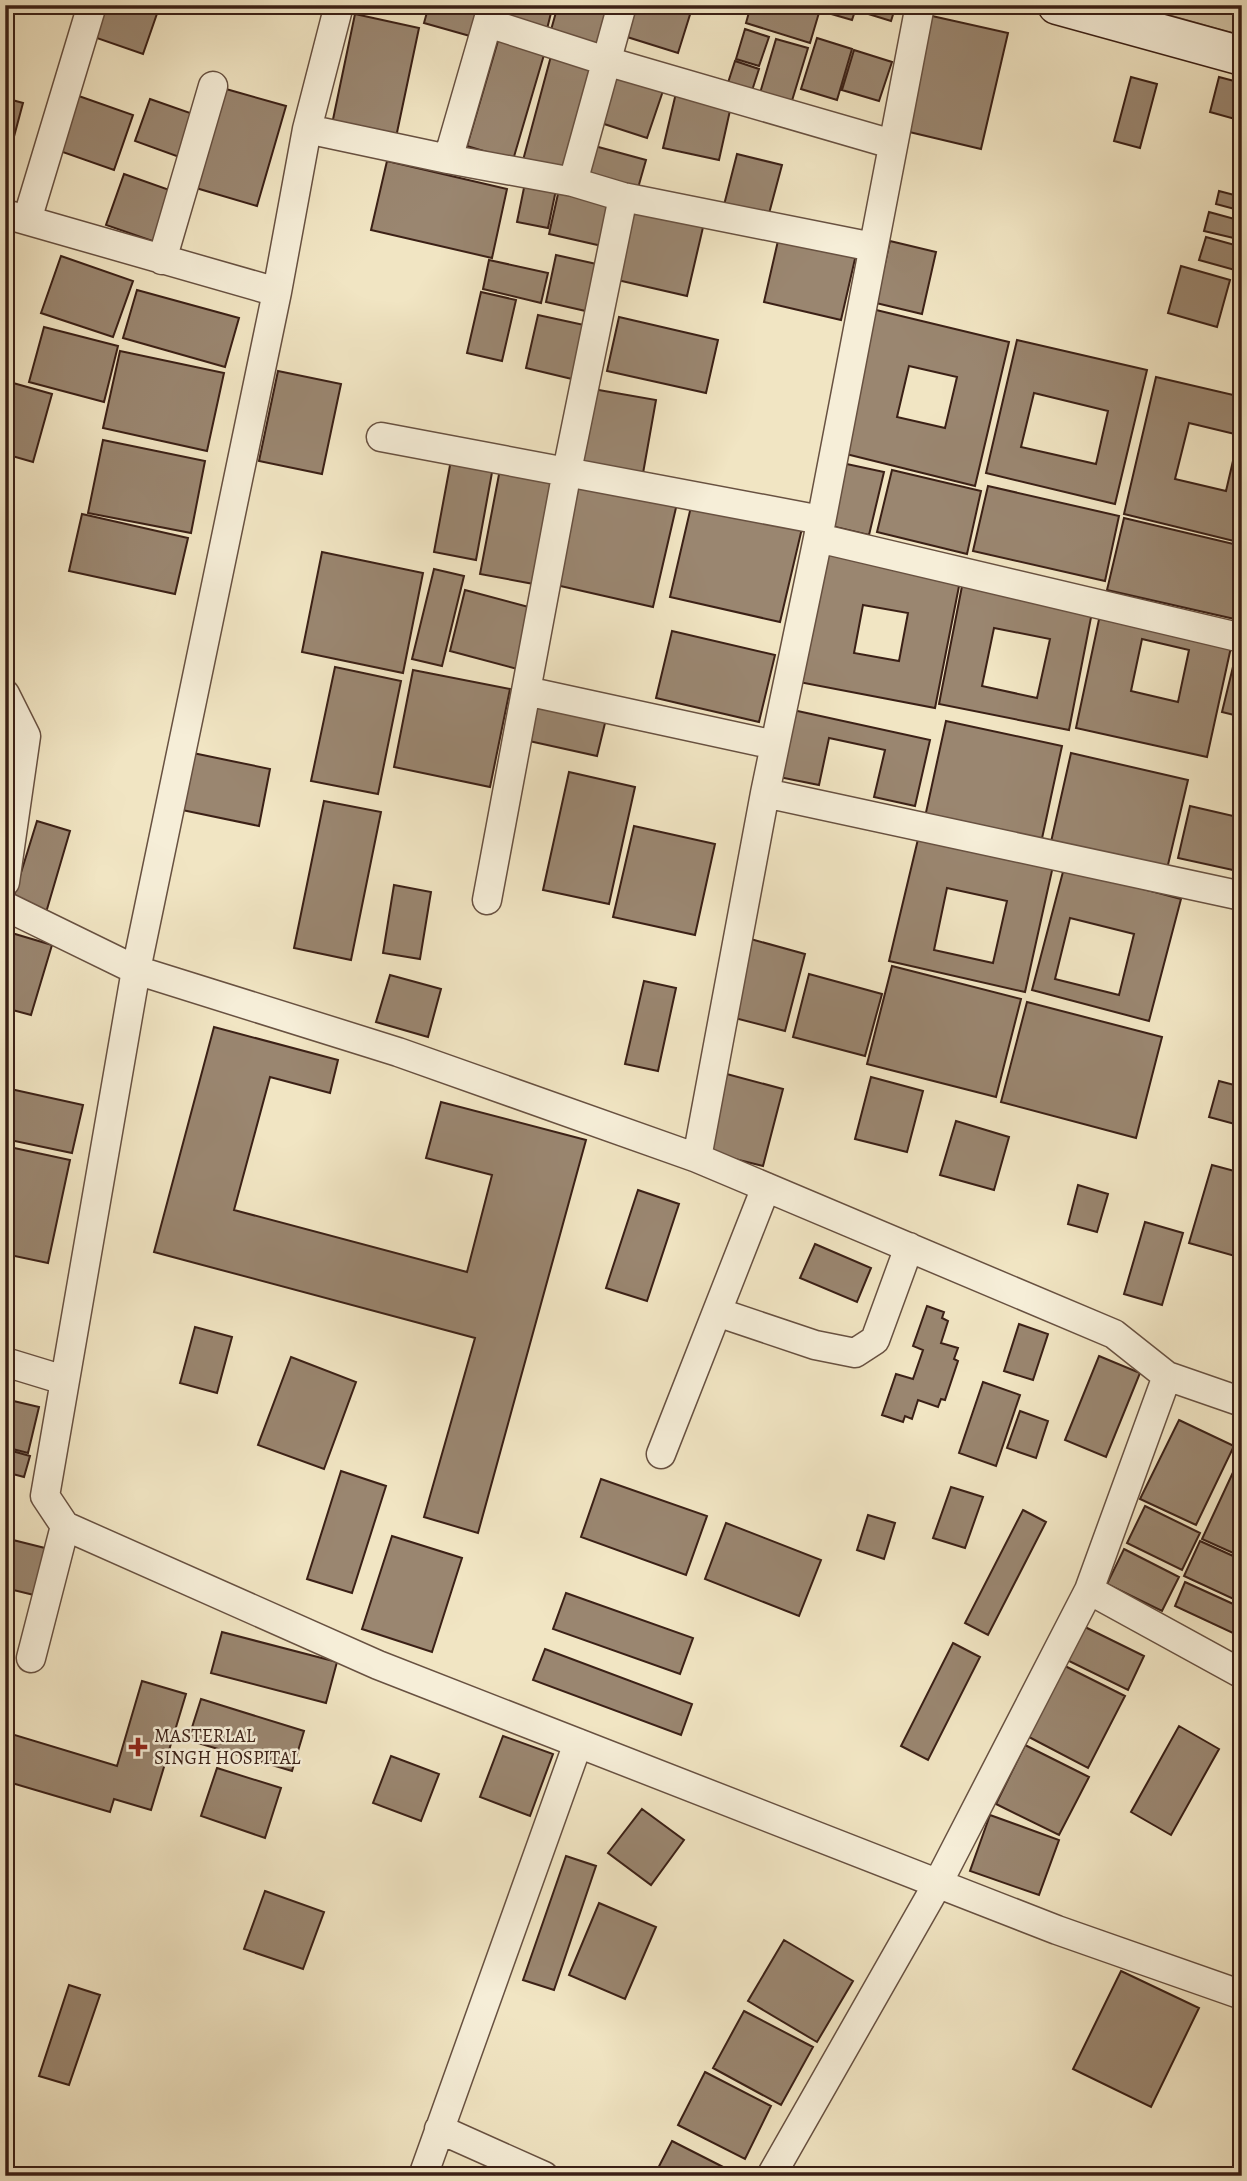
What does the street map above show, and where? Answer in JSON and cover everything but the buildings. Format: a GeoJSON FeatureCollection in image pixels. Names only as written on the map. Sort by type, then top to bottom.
{"type":"FeatureCollection","features":[{"type":"Feature","properties":{"kind":"street"},"geometry":{"type":"LineString","coordinates":[[92,5],[16,217],[276,292]]}},
{"type":"Feature","properties":{"kind":"street"},"geometry":{"type":"LineString","coordinates":[[339,5],[307,129],[136,970],[44,1496],[65,1526],[378,1665],[1056,1930],[1242,1995]]}},
{"type":"Feature","properties":{"kind":"street"},"geometry":{"type":"LineString","coordinates":[[573,182],[622,5]]}},
{"type":"Feature","properties":{"kind":"street"},"geometry":{"type":"LineString","coordinates":[[697,1158],[765,793],[820,529],[920,5]]}},
{"type":"Feature","properties":{"kind":"street"},"geometry":{"type":"LineString","coordinates":[[1057,5],[1242,56]]}},
{"type":"Feature","properties":{"kind":"street"},"geometry":{"type":"LineString","coordinates":[[448,159],[491,14],[606,61],[892,144]]}},
{"type":"Feature","properties":{"kind":"street"},"geometry":{"type":"LineString","coordinates":[[162,260],[213,86]]}},
{"type":"Feature","properties":{"kind":"street"},"geometry":{"type":"LineString","coordinates":[[307,129],[573,182],[622,197],[873,247]]}},
{"type":"Feature","properties":{"kind":"street"},"geometry":{"type":"LineString","coordinates":[[487,900],[567,471],[622,197]]}},
{"type":"Feature","properties":{"kind":"street"},"geometry":{"type":"LineString","coordinates":[[381,437],[567,471],[820,529],[1242,638]]}},
{"type":"Feature","properties":{"kind":"street"},"geometry":{"type":"LineString","coordinates":[[526,691],[775,745]]}},
{"type":"Feature","properties":{"kind":"street"},"geometry":{"type":"LineString","coordinates":[[5,694],[26,736],[5,882]]}},
{"type":"Feature","properties":{"kind":"street"},"geometry":{"type":"LineString","coordinates":[[765,793],[1242,896]]}},
{"type":"Feature","properties":{"kind":"street"},"geometry":{"type":"LineString","coordinates":[[5,906],[136,970],[398,1052],[697,1158],[1114,1334],[1167,1376],[1242,1402]]}},
{"type":"Feature","properties":{"kind":"street"},"geometry":{"type":"LineString","coordinates":[[661,1454],[766,1187]]}},
{"type":"Feature","properties":{"kind":"street"},"geometry":{"type":"LineString","coordinates":[[717,1312],[816,1345],[855,1353],[875,1340],[909,1247]]}},
{"type":"Feature","properties":{"kind":"street"},"geometry":{"type":"LineString","coordinates":[[5,1362],[64,1380]]}},
{"type":"Feature","properties":{"kind":"street"},"geometry":{"type":"LineString","coordinates":[[771,2176],[938,1883],[1089,1590],[1167,1376]]}},
{"type":"Feature","properties":{"kind":"street"},"geometry":{"type":"LineString","coordinates":[[31,1658],[65,1526]]}},
{"type":"Feature","properties":{"kind":"street"},"geometry":{"type":"LineString","coordinates":[[1089,1590],[1242,1674]]}},
{"type":"Feature","properties":{"kind":"street"},"geometry":{"type":"LineString","coordinates":[[423,2176],[578,1743]]}},
{"type":"Feature","properties":{"kind":"street"},"geometry":{"type":"LineString","coordinates":[[439,2129],[544,2176]]}},
{"type":"Feature","properties":{"kind":"shaded area"},"geometry":{"type":"Polygon","coordinates":[[[1133,5],[1242,5],[1242,36],[1133,5]]]}},
{"type":"Feature","properties":{"kind":"place","name":"MASTERLAL SINGH HOSPITAL"},"geometry":{"type":"Point","coordinates":[138,1747]}}]}
